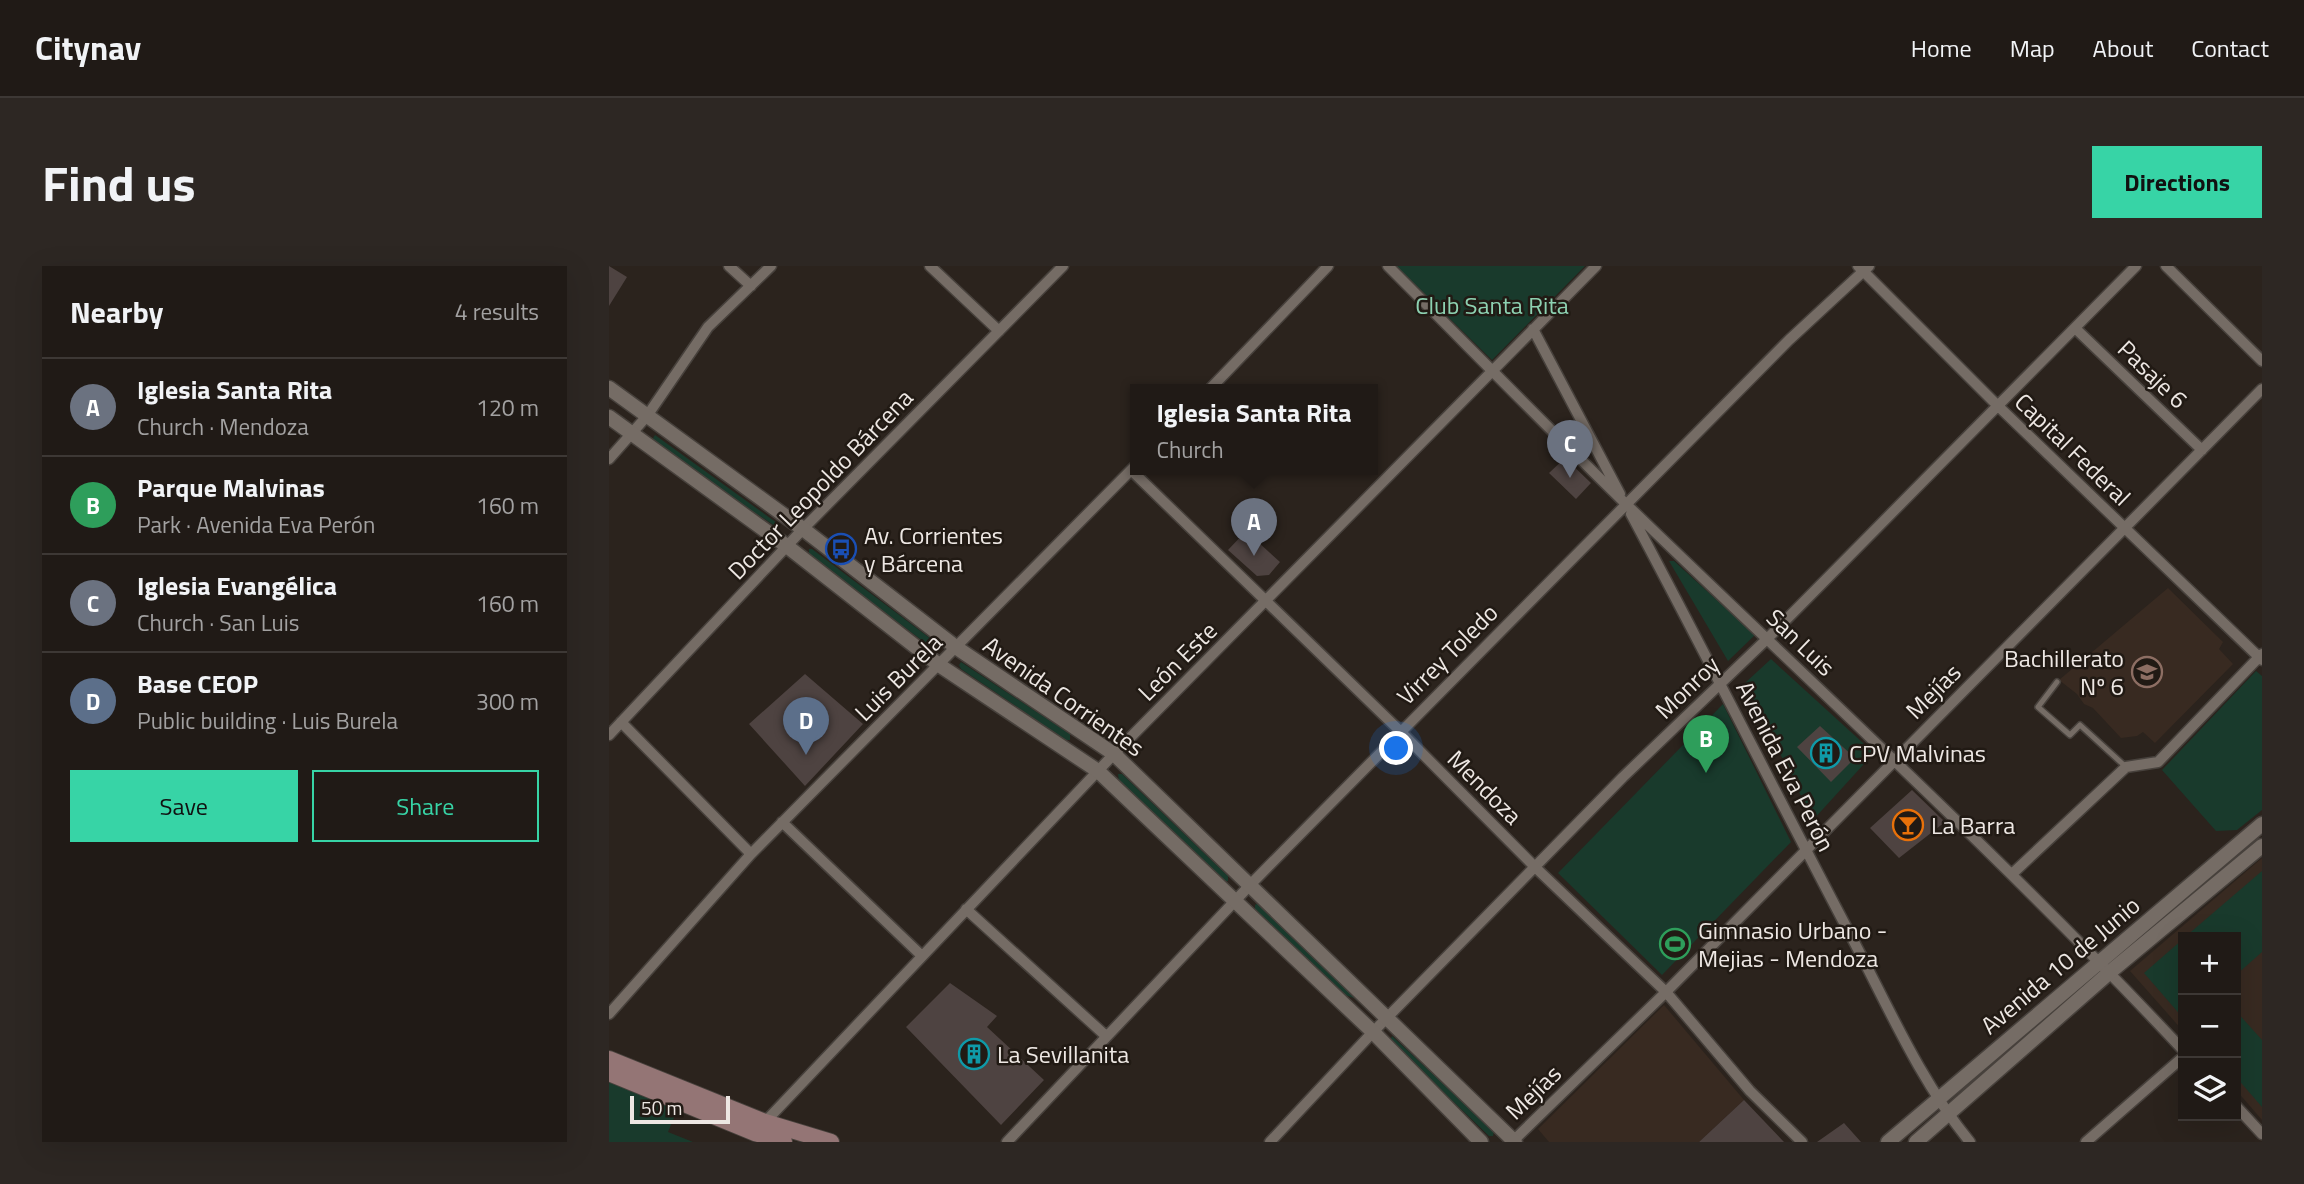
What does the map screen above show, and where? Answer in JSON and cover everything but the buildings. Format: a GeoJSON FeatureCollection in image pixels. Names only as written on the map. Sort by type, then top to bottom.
{"type":"FeatureCollection","features":[{"type":"Feature","properties":{"kind":"main road"},"geometry":{"type":"LineString","coordinates":[[609,1059],[765,1122],[831,1142]]}},
{"type":"Feature","properties":{"kind":"main road"},"geometry":{"type":"LineString","coordinates":[[609,1073],[755,1133],[784,1142]]}},
{"type":"Feature","properties":{"kind":"street"},"geometry":{"type":"LineString","coordinates":[[729,266],[751,286]]}},
{"type":"Feature","properties":{"kind":"street"},"geometry":{"type":"LineString","coordinates":[[609,458],[647,416],[708,327],[771,266]]}},
{"type":"Feature","properties":{"kind":"street"},"geometry":{"type":"LineString","coordinates":[[930,266],[999,331]]}},
{"type":"Feature","properties":{"kind":"street","name":"Doctor Leopoldo Bárcena"},"geometry":{"type":"LineString","coordinates":[[609,734],[803,529],[1063,266]]}},
{"type":"Feature","properties":{"kind":"street"},"geometry":{"type":"LineString","coordinates":[[1215,384],[1328,266]]}},
{"type":"Feature","properties":{"kind":"street","name":"San Luis"},"geometry":{"type":"LineString","coordinates":[[1388,266],[1626,504],[2012,874],[2178,1045]]}},
{"type":"Feature","properties":{"kind":"street","name":"León Este"},"geometry":{"type":"LineString","coordinates":[[765,1122],[1114,754],[1596,266]]}},
{"type":"Feature","properties":{"kind":"street","name":"Monroy"},"geometry":{"type":"LineString","coordinates":[[1270,1142],[1373,1032],[1623,777],[1768,639],[2136,266]]}},
{"type":"Feature","properties":{"kind":"street"},"geometry":{"type":"LineString","coordinates":[[2166,266],[2262,361]]}},
{"type":"Feature","properties":{"kind":"street","name":"Capital Federal"},"geometry":{"type":"LineString","coordinates":[[1863,268],[1997,405],[2261,657]]}},
{"type":"Feature","properties":{"kind":"street","name":"Virrey Toledo"},"geometry":{"type":"LineString","coordinates":[[1007,1142],[1251,884],[1863,268]]}},
{"type":"Feature","properties":{"kind":"street","name":"Avenida Eva Perón"},"geometry":{"type":"LineString","coordinates":[[1533,329],[1938,1099],[1970,1142]]}},
{"type":"Feature","properties":{"kind":"street","name":"Pasaje 6"},"geometry":{"type":"LineString","coordinates":[[2076,329],[2202,450]]}},
{"type":"Feature","properties":{"kind":"street","name":"Avenida Corrientes"},"geometry":{"type":"LineString","coordinates":[[609,388],[803,529],[957,648],[1114,754],[1514,1141]]}},
{"type":"Feature","properties":{"kind":"street","name":"Mejías"},"geometry":{"type":"LineString","coordinates":[[1514,1141],[1666,992],[2262,389]]}},
{"type":"Feature","properties":{"kind":"street","name":"Avenida Corrientes"},"geometry":{"type":"LineString","coordinates":[[609,417],[787,547],[939,665],[1098,771],[1373,1032],[1481,1142]]}},
{"type":"Feature","properties":{"kind":"street","name":"Luis Burela"},"geometry":{"type":"LineString","coordinates":[[609,1014],[751,854],[1130,471]]}},
{"type":"Feature","properties":{"kind":"street","name":"Mendoza"},"geometry":{"type":"LineString","coordinates":[[1140,475],[1536,868],[1666,992],[1749,1091],[1802,1142]]}},
{"type":"Feature","properties":{"kind":"street"},"geometry":{"type":"LineString","coordinates":[[2012,874],[2126,767],[2158,762],[2261,657]]}},
{"type":"Feature","properties":{"kind":"street"},"geometry":{"type":"LineString","coordinates":[[621,722],[751,854]]}},
{"type":"Feature","properties":{"kind":"street"},"geometry":{"type":"LineString","coordinates":[[782,822],[922,956]]}},
{"type":"Feature","properties":{"kind":"street","name":"Avenida 10 de Junio"},"geometry":{"type":"LineString","coordinates":[[1888,1142],[2262,824]]}},
{"type":"Feature","properties":{"kind":"street","name":"Avenida 10 de Junio"},"geometry":{"type":"LineString","coordinates":[[1916,1142],[2110,972],[2262,846]]}},
{"type":"Feature","properties":{"kind":"street"},"geometry":{"type":"LineString","coordinates":[[966,909],[1107,1036]]}},
{"type":"Feature","properties":{"kind":"street"},"geometry":{"type":"LineString","coordinates":[[2086,1142],[2181,1058]]}},
{"type":"Feature","properties":{"kind":"street"},"geometry":{"type":"LineString","coordinates":[[2241,1111],[2262,1134]]}},
{"type":"Feature","properties":{"kind":"lane"},"geometry":{"type":"LineString","coordinates":[[2057,682],[2038,707],[2070,735],[2080,726],[2126,767]]}},
{"type":"Feature","properties":{"kind":"shaded area","name":"Bachillerato Nº 6"},"geometry":{"type":"Polygon","coordinates":[[[2168,588],[2223,642],[2219,649],[2233,664],[2155,743],[2143,732],[2137,736],[2121,738],[2093,708],[2084,704],[2077,694],[2059,680],[2168,588]]]}},
{"type":"Feature","properties":{"kind":"shaded area"},"geometry":{"type":"Polygon","coordinates":[[[2262,858],[2262,1120],[2241,1096],[2241,932],[2178,932],[2178,1025],[2130,971],[2262,858]]]}},
{"type":"Feature","properties":{"kind":"shaded area"},"geometry":{"type":"Polygon","coordinates":[[[1664,1005],[1744,1100],[1699,1142],[1549,1142],[1538,1129],[1664,1005]]]}},
{"type":"Feature","properties":{"kind":"green space","name":"Club Santa Rita"},"geometry":{"type":"Polygon","coordinates":[[[1396,266],[1585,266],[1492,360],[1396,266]]]}},
{"type":"Feature","properties":{"kind":"green space"},"geometry":{"type":"Polygon","coordinates":[[[655,435],[777,523],[778,528],[757,514],[754,515],[654,442],[655,435]]]}},
{"type":"Feature","properties":{"kind":"green space"},"geometry":{"type":"Polygon","coordinates":[[[809,549],[931,639],[932,645],[928,645],[809,555],[809,549]]]}},
{"type":"Feature","properties":{"kind":"green space"},"geometry":{"type":"Polygon","coordinates":[[[1669,561],[1674,561],[1755,635],[1728,661],[1669,561]]]}},
{"type":"Feature","properties":{"kind":"green space"},"geometry":{"type":"Polygon","coordinates":[[[1771,659],[1874,753],[1813,820],[1745,683],[1771,659]]]}},
{"type":"Feature","properties":{"kind":"green space"},"geometry":{"type":"Polygon","coordinates":[[[961,662],[1070,734],[1070,740],[1066,740],[961,669],[961,662]]]}},
{"type":"Feature","properties":{"kind":"green space"},"geometry":{"type":"Polygon","coordinates":[[[2256,671],[2262,676],[2262,810],[2237,830],[2216,831],[2162,770],[2256,671]]]}},
{"type":"Feature","properties":{"kind":"green space"},"geometry":{"type":"Polygon","coordinates":[[[1723,704],[1791,842],[1662,975],[1558,873],[1723,704]]]}},
{"type":"Feature","properties":{"kind":"green space"},"geometry":{"type":"Polygon","coordinates":[[[1118,774],[1122,774],[1228,876],[1228,881],[1224,882],[1119,781],[1118,774]]]}},
{"type":"Feature","properties":{"kind":"green space"},"geometry":{"type":"Polygon","coordinates":[[[2262,871],[2262,952],[2241,971],[2241,932],[2191,932],[2262,871]]]}},
{"type":"Feature","properties":{"kind":"green space"},"geometry":{"type":"Polygon","coordinates":[[[1258,903],[1366,1006],[1367,1010],[1354,998],[1345,995],[1255,909],[1258,903]]]}},
{"type":"Feature","properties":{"kind":"green space"},"geometry":{"type":"Polygon","coordinates":[[[2178,943],[2178,1012],[2144,973],[2178,943]]]}},
{"type":"Feature","properties":{"kind":"green space"},"geometry":{"type":"Polygon","coordinates":[[[2241,1017],[2262,1040],[2262,1107],[2241,1083],[2241,1017]]]}},
{"type":"Feature","properties":{"kind":"green space"},"geometry":{"type":"Polygon","coordinates":[[[1392,1036],[1494,1131],[1493,1136],[1489,1136],[1390,1041],[1392,1036]]]}},
{"type":"Feature","properties":{"kind":"green space"},"geometry":{"type":"Polygon","coordinates":[[[609,1077],[678,1108],[668,1132],[693,1142],[609,1142],[609,1077]]]}},
{"type":"Feature","properties":{"kind":"place","name":"Iglesia Evangélica"},"geometry":{"type":"Point","coordinates":[1570,478]}},
{"type":"Feature","properties":{"kind":"place","name":"Av. Corrientes y Bárcena"},"geometry":{"type":"Point","coordinates":[841,549]}},
{"type":"Feature","properties":{"kind":"place","name":"Iglesia Santa Rita"},"geometry":{"type":"Point","coordinates":[1254,556]}},
{"type":"Feature","properties":{"kind":"place","name":"Bachillerato Nº 6"},"geometry":{"type":"Point","coordinates":[2147,672]}},
{"type":"Feature","properties":{"kind":"place","name":"CPV Malvinas"},"geometry":{"type":"Point","coordinates":[1826,753]}},
{"type":"Feature","properties":{"kind":"place","name":"Base CEOP"},"geometry":{"type":"Point","coordinates":[806,755]}},
{"type":"Feature","properties":{"kind":"place","name":"Parque Malvinas"},"geometry":{"type":"Point","coordinates":[1706,773]}},
{"type":"Feature","properties":{"kind":"place","name":"La Barra"},"geometry":{"type":"Point","coordinates":[1908,825]}},
{"type":"Feature","properties":{"kind":"place","name":"Gimnasio Urbano - Mejias - Mendoza"},"geometry":{"type":"Point","coordinates":[1675,944]}},
{"type":"Feature","properties":{"kind":"place","name":"La Sevillanita"},"geometry":{"type":"Point","coordinates":[974,1054]}}]}
